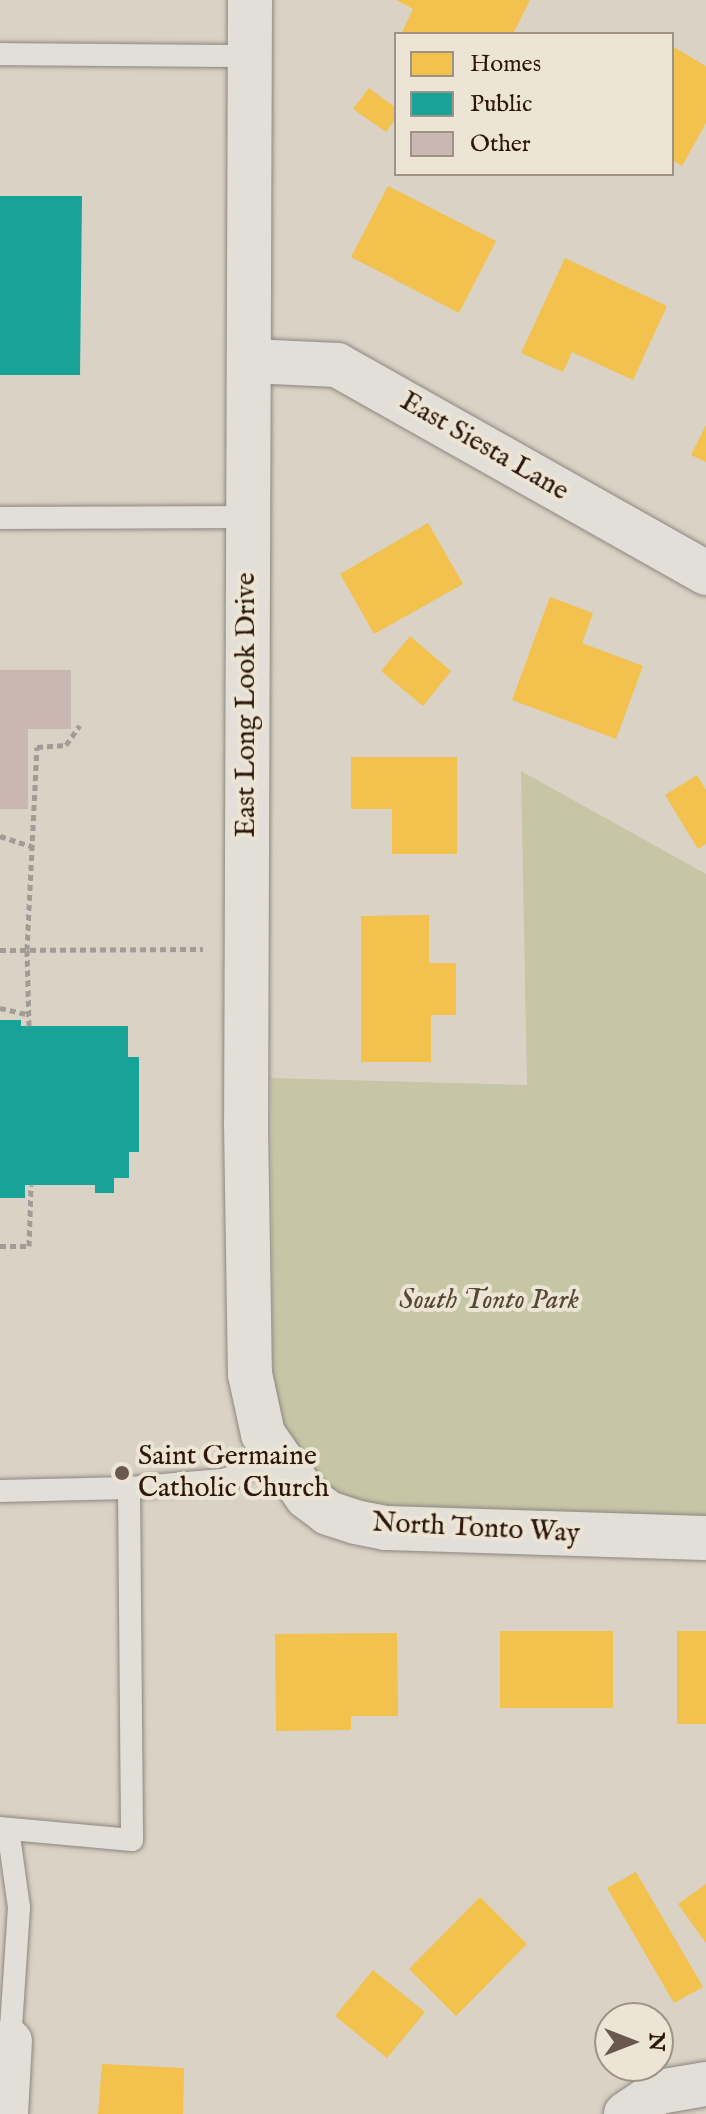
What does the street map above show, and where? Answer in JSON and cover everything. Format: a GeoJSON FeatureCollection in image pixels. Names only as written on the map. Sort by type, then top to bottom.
{"type":"FeatureCollection","features":[{"type":"Feature","properties":{"kind":"street","name":"East Long Look Drive"},"geometry":{"type":"LineString","coordinates":[[250,0],[248,1288],[257,1409]]}},
{"type":"Feature","properties":{"kind":"street","name":"East Siesta Lane"},"geometry":{"type":"LineString","coordinates":[[251,361],[337,365],[706,573]]}},
{"type":"Feature","properties":{"kind":"street","name":"North Tonto Way"},"geometry":{"type":"LineString","coordinates":[[257,1409],[272,1452],[297,1487],[328,1513],[386,1528],[706,1538]]}},
{"type":"Feature","properties":{"kind":"street"},"geometry":{"type":"LineString","coordinates":[[626,2114],[659,2092],[706,2084]]}},
{"type":"Feature","properties":{"kind":"lane"},"geometry":{"type":"LineString","coordinates":[[0,54],[250,56]]}},
{"type":"Feature","properties":{"kind":"lane"},"geometry":{"type":"LineString","coordinates":[[0,518],[247,517]]}},
{"type":"Feature","properties":{"kind":"lane"},"geometry":{"type":"LineString","coordinates":[[0,1491],[129,1488],[222,1480],[239,1475],[272,1452]]}},
{"type":"Feature","properties":{"kind":"lane"},"geometry":{"type":"LineString","coordinates":[[6,2075],[19,1907],[4,1828],[132,1840],[129,1488]]}},
{"type":"Feature","properties":{"kind":"path"},"geometry":{"type":"LineString","coordinates":[[29,1026],[27,950],[37,747],[66,745],[80,725]]}},
{"type":"Feature","properties":{"kind":"path"},"geometry":{"type":"LineString","coordinates":[[0,836],[33,847]]}},
{"type":"Feature","properties":{"kind":"path"},"geometry":{"type":"LineString","coordinates":[[0,950],[202,949],[211,955]]}},
{"type":"Feature","properties":{"kind":"path"},"geometry":{"type":"LineString","coordinates":[[0,1008],[27,1014]]}},
{"type":"Feature","properties":{"kind":"path"},"geometry":{"type":"LineString","coordinates":[[0,1246],[29,1246],[31,1185]]}},
{"type":"Feature","properties":{"kind":"green space","name":"South Tonto Park"},"geometry":{"type":"Polygon","coordinates":[[[521,771],[706,874],[706,1524],[362,1508],[325,1487],[285,1433],[273,1403],[271,1078],[527,1085],[521,771]]]}},
{"type":"Feature","properties":{"kind":"building: Homes"},"geometry":{"type":"Polygon","coordinates":[[[396,0],[530,0],[514,32],[402,32],[413,9],[396,0]]]}},
{"type":"Feature","properties":{"kind":"building: Homes"},"geometry":{"type":"Polygon","coordinates":[[[674,47],[706,66],[706,123],[682,166],[674,161],[674,47]]]}},
{"type":"Feature","properties":{"kind":"building: Homes"},"geometry":{"type":"Polygon","coordinates":[[[369,88],[394,107],[394,121],[386,132],[353,109],[369,88]]]}},
{"type":"Feature","properties":{"kind":"building: Homes"},"geometry":{"type":"Polygon","coordinates":[[[388,186],[496,241],[459,313],[351,257],[388,186]]]}},
{"type":"Feature","properties":{"kind":"building: Homes"},"geometry":{"type":"Polygon","coordinates":[[[565,258],[667,306],[633,380],[572,352],[563,372],[521,353],[565,258]]]}},
{"type":"Feature","properties":{"kind":"building: Homes"},"geometry":{"type":"Polygon","coordinates":[[[706,425],[706,462],[691,455],[706,425]]]}},
{"type":"Feature","properties":{"kind":"building: Homes"},"geometry":{"type":"Polygon","coordinates":[[[428,523],[463,584],[374,634],[340,574],[428,523]]]}},
{"type":"Feature","properties":{"kind":"building: Homes"},"geometry":{"type":"Polygon","coordinates":[[[550,597],[593,613],[582,643],[643,666],[616,739],[512,700],[550,597]]]}},
{"type":"Feature","properties":{"kind":"building: Homes"},"geometry":{"type":"Polygon","coordinates":[[[410,636],[451,671],[423,706],[381,671],[410,636]]]}},
{"type":"Feature","properties":{"kind":"building: Homes"},"geometry":{"type":"Polygon","coordinates":[[[351,757],[457,757],[457,854],[392,854],[392,809],[351,809],[351,757]]]}},
{"type":"Feature","properties":{"kind":"building: Homes"},"geometry":{"type":"Polygon","coordinates":[[[697,775],[706,790],[706,844],[698,849],[665,795],[697,775]]]}},
{"type":"Feature","properties":{"kind":"building: Homes"},"geometry":{"type":"Polygon","coordinates":[[[429,915],[429,963],[456,963],[456,1015],[431,1015],[431,1062],[361,1062],[361,916],[429,915]]]}},
{"type":"Feature","properties":{"kind":"building: Homes"},"geometry":{"type":"Polygon","coordinates":[[[500,1631],[613,1631],[613,1708],[500,1708],[500,1631]]]}},
{"type":"Feature","properties":{"kind":"building: Homes"},"geometry":{"type":"Polygon","coordinates":[[[677,1631],[706,1631],[706,1724],[677,1724],[677,1631]]]}},
{"type":"Feature","properties":{"kind":"building: Homes"},"geometry":{"type":"Polygon","coordinates":[[[397,1633],[398,1716],[351,1716],[351,1730],[276,1731],[275,1634],[397,1633]]]}},
{"type":"Feature","properties":{"kind":"building: Homes"},"geometry":{"type":"Polygon","coordinates":[[[636,1872],[703,1987],[674,2003],[607,1888],[636,1872]]]}},
{"type":"Feature","properties":{"kind":"building: Homes"},"geometry":{"type":"Polygon","coordinates":[[[706,1884],[706,1943],[678,1904],[706,1884]]]}},
{"type":"Feature","properties":{"kind":"building: Homes"},"geometry":{"type":"Polygon","coordinates":[[[480,1897],[527,1944],[456,2016],[409,1969],[480,1897]]]}},
{"type":"Feature","properties":{"kind":"building: Homes"},"geometry":{"type":"Polygon","coordinates":[[[373,1970],[425,2012],[387,2058],[335,2016],[373,1970]]]}},
{"type":"Feature","properties":{"kind":"building: Homes"},"geometry":{"type":"Polygon","coordinates":[[[102,2064],[184,2068],[183,2114],[98,2114],[102,2064]]]}},
{"type":"Feature","properties":{"kind":"building: Public"},"geometry":{"type":"Polygon","coordinates":[[[0,196],[82,196],[80,375],[0,375],[0,196]]]}},
{"type":"Feature","properties":{"kind":"building: Public"},"geometry":{"type":"Polygon","coordinates":[[[0,1020],[21,1020],[21,1026],[128,1026],[128,1057],[139,1057],[139,1152],[129,1152],[129,1178],[114,1178],[114,1193],[95,1193],[95,1185],[25,1185],[25,1198],[0,1198],[0,1020]]]}},
{"type":"Feature","properties":{"kind":"building: Other"},"geometry":{"type":"Polygon","coordinates":[[[0,670],[71,670],[71,729],[28,729],[28,809],[0,809],[0,670]]]}},
{"type":"Feature","properties":{"kind":"place","name":"Saint Germaine Catholic Church"},"geometry":{"type":"Point","coordinates":[122,1473]}}]}
